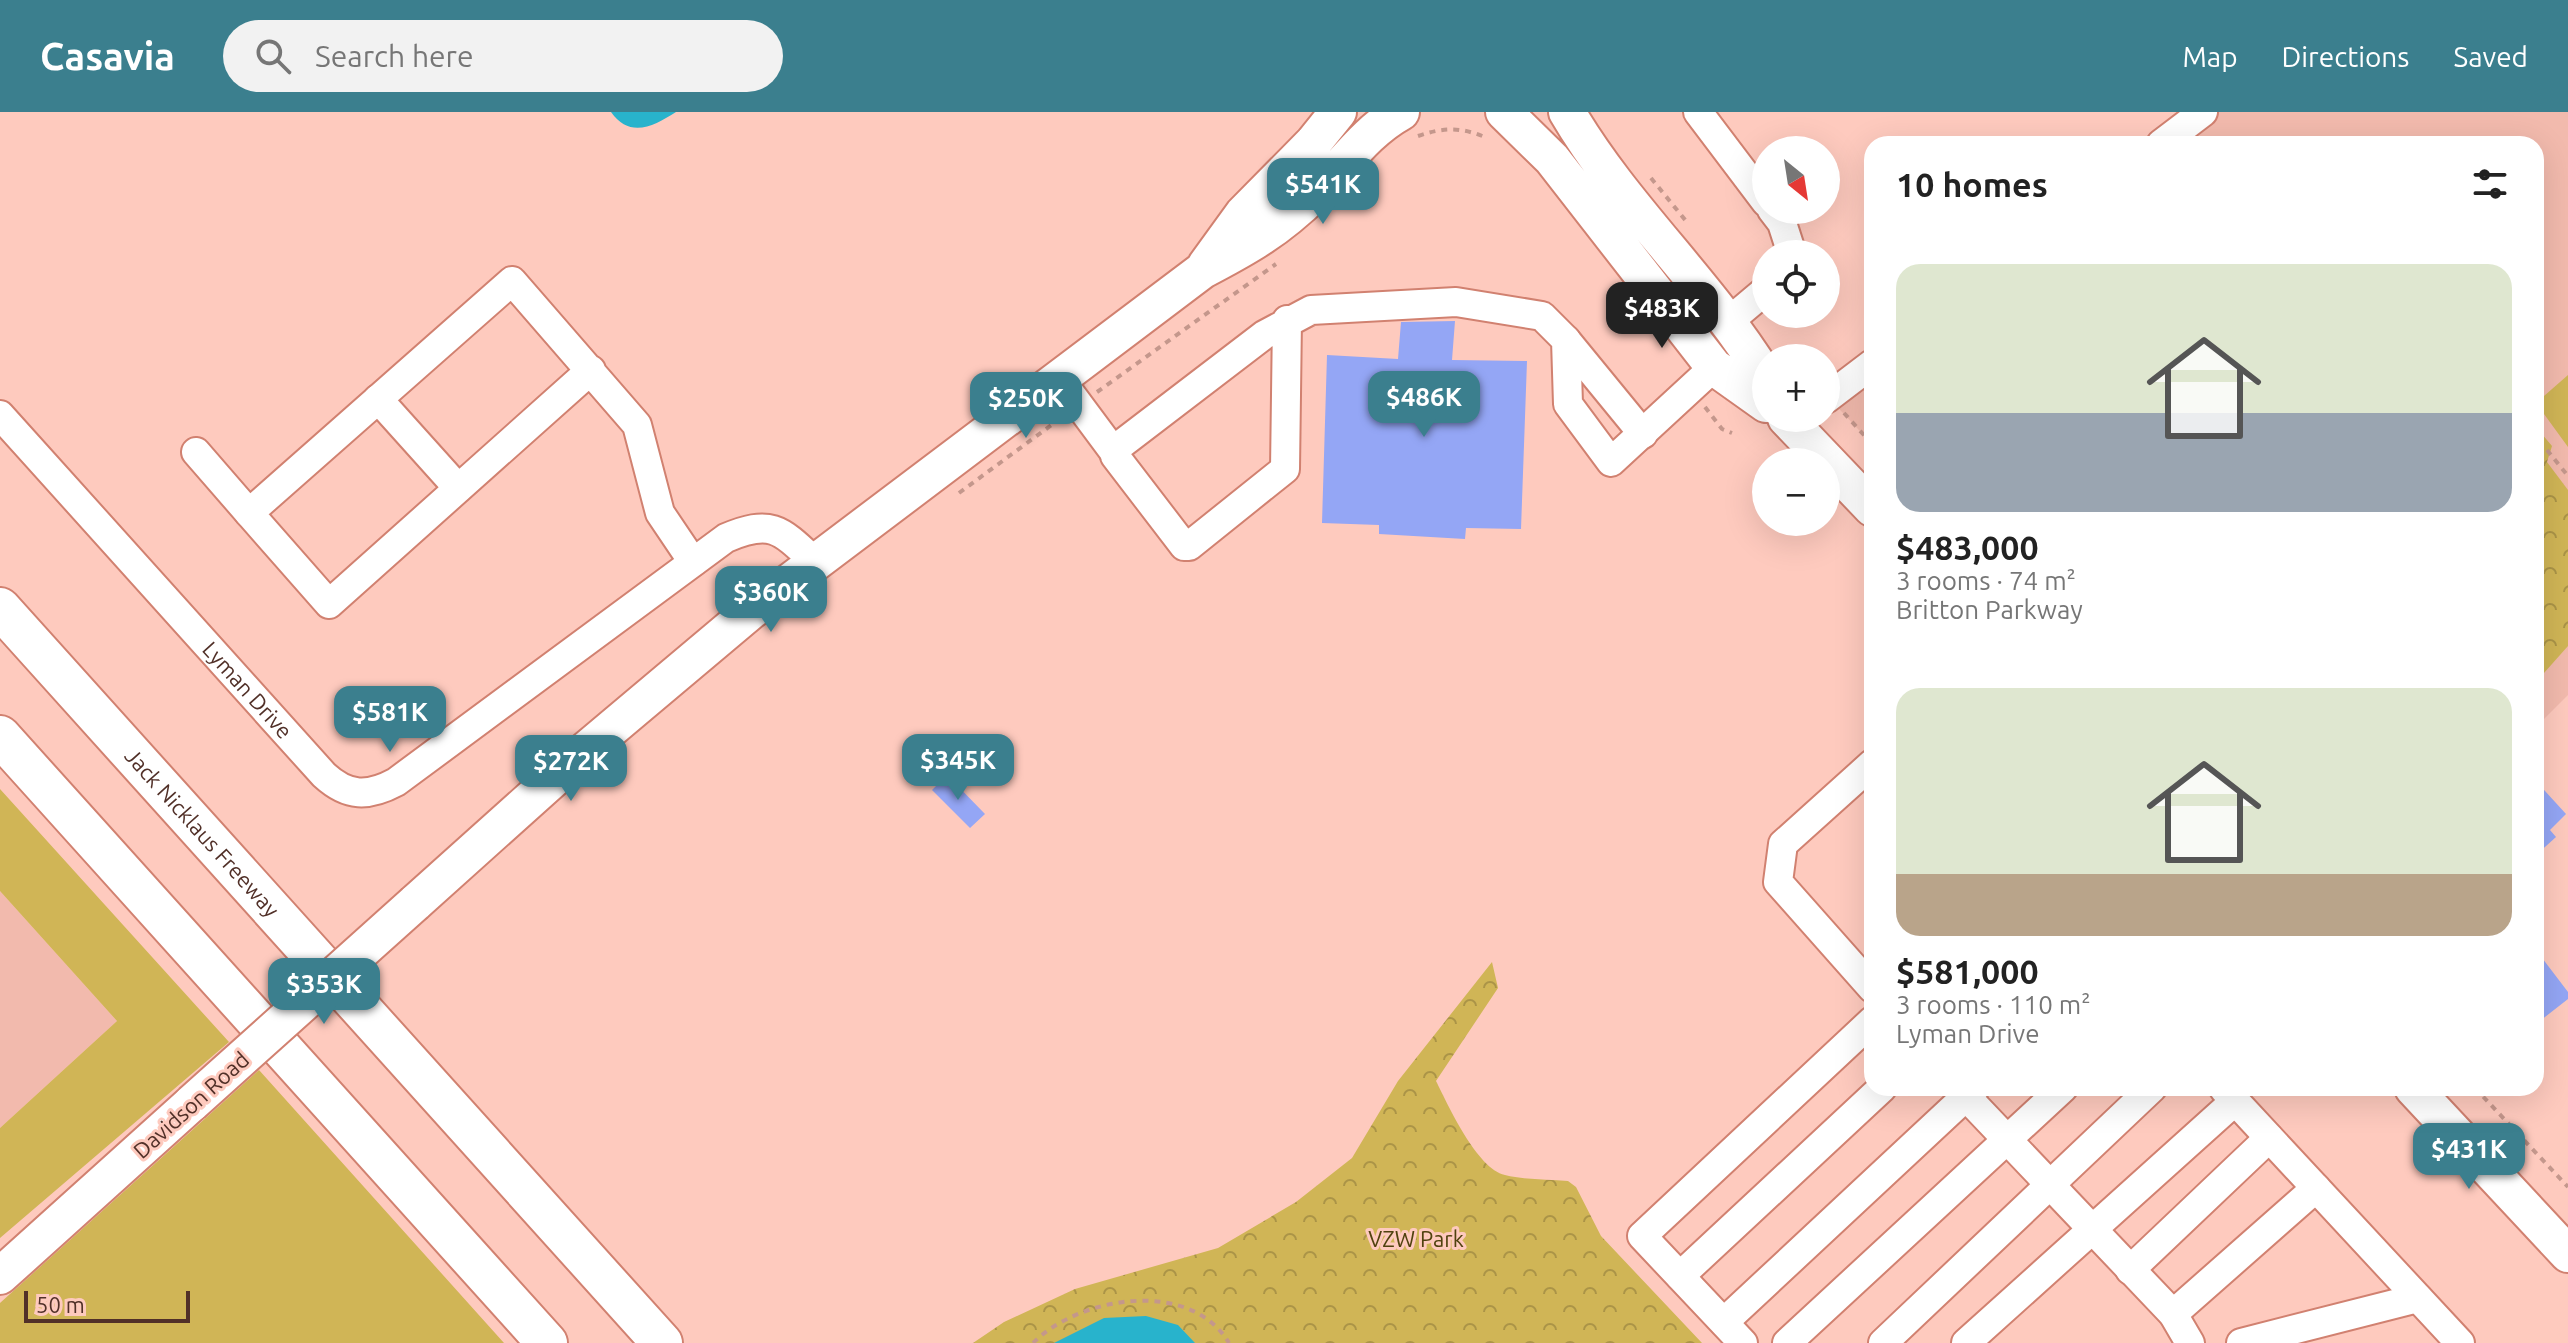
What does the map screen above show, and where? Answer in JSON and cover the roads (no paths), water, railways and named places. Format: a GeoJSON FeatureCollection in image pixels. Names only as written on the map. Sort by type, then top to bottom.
{"type":"FeatureCollection","features":[{"type":"Feature","properties":{"kind":"highway","name":"Jack Nicklaus Freeway"},"geometry":{"type":"LineString","coordinates":[[0,608],[662,1343]]}},
{"type":"Feature","properties":{"kind":"highway"},"geometry":{"type":"LineString","coordinates":[[0,736],[547,1343]]}},
{"type":"Feature","properties":{"kind":"main road","name":"Davidson Road"},"geometry":{"type":"LineString","coordinates":[[1203,270],[1243,214],[1313,143],[1338,112]]}},
{"type":"Feature","properties":{"kind":"main road","name":"Davidson Road"},"geometry":{"type":"LineString","coordinates":[[0,1276],[581,754],[814,561],[1203,270],[1268,236],[1317,192],[1381,123],[1401,112]]}},
{"type":"Feature","properties":{"kind":"main road"},"geometry":{"type":"LineString","coordinates":[[1504,112],[1552,159],[1714,367],[1752,393]]}},
{"type":"Feature","properties":{"kind":"main road"},"geometry":{"type":"LineString","coordinates":[[1567,112],[1593,156],[1728,322],[1752,357]]}},
{"type":"Feature","properties":{"kind":"main road"},"geometry":{"type":"LineString","coordinates":[[1802,432],[1864,499]]}},
{"type":"Feature","properties":{"kind":"main road"},"geometry":{"type":"LineString","coordinates":[[2420,1096],[2568,1254]]}},
{"type":"Feature","properties":{"kind":"street"},"geometry":{"type":"LineString","coordinates":[[1698,112],[1752,183]]}},
{"type":"Feature","properties":{"kind":"street"},"geometry":{"type":"LineString","coordinates":[[2172,136],[2203,112]]}},
{"type":"Feature","properties":{"kind":"street"},"geometry":{"type":"LineString","coordinates":[[249,513],[512,281],[637,425],[660,513],[693,562]]}},
{"type":"Feature","properties":{"kind":"street"},"geometry":{"type":"LineString","coordinates":[[1114,452],[1287,320],[1311,310],[1456,302],[1542,316],[1566,340],[1643,434]]}},
{"type":"Feature","properties":{"kind":"street"},"geometry":{"type":"LineString","coordinates":[[1728,322],[1752,302]]}},
{"type":"Feature","properties":{"kind":"street"},"geometry":{"type":"LineString","coordinates":[[1059,378],[1184,546],[1189,546],[1285,469],[1287,320]]}},
{"type":"Feature","properties":{"kind":"street"},"geometry":{"type":"LineString","coordinates":[[1566,340],[1568,404],[1610,461],[1714,367]]}},
{"type":"Feature","properties":{"kind":"street"},"geometry":{"type":"LineString","coordinates":[[196,452],[329,604],[591,370]]}},
{"type":"Feature","properties":{"kind":"street"},"geometry":{"type":"LineString","coordinates":[[1840,388],[1864,370]]}},
{"type":"Feature","properties":{"kind":"street"},"geometry":{"type":"LineString","coordinates":[[378,399],[458,488]]}},
{"type":"Feature","properties":{"kind":"street","name":"Lyman Drive"},"geometry":{"type":"LineString","coordinates":[[0,415],[324,775],[337,787],[354,794],[376,792],[396,782],[726,538],[765,526],[786,535],[814,561]]}},
{"type":"Feature","properties":{"kind":"street"},"geometry":{"type":"LineString","coordinates":[[1864,771],[1783,844],[1778,882],[1864,979]]}},
{"type":"Feature","properties":{"kind":"street"},"geometry":{"type":"LineString","coordinates":[[1743,1343],[1642,1236],[1864,1028]]}},
{"type":"Feature","properties":{"kind":"street"},"geometry":{"type":"LineString","coordinates":[[1680,1276],[1873,1096]]}},
{"type":"Feature","properties":{"kind":"street"},"geometry":{"type":"LineString","coordinates":[[1724,1322],[1961,1096]]}},
{"type":"Feature","properties":{"kind":"street"},"geometry":{"type":"LineString","coordinates":[[1970,1096],[2049,1185],[2173,1314],[2190,1343]]}},
{"type":"Feature","properties":{"kind":"street"},"geometry":{"type":"LineString","coordinates":[[1787,1343],[2054,1096]]}},
{"type":"Feature","properties":{"kind":"street"},"geometry":{"type":"LineString","coordinates":[[1883,1343],[2144,1096]]}},
{"type":"Feature","properties":{"kind":"street"},"geometry":{"type":"LineString","coordinates":[[1966,1343],[2227,1096]]}},
{"type":"Feature","properties":{"kind":"street"},"geometry":{"type":"LineString","coordinates":[[2231,1096],[2460,1343]]}},
{"type":"Feature","properties":{"kind":"street"},"geometry":{"type":"LineString","coordinates":[[2130,1270],[2269,1138]]}},
{"type":"Feature","properties":{"kind":"street"},"geometry":{"type":"LineString","coordinates":[[2173,1314],[2316,1188]]}},
{"type":"Feature","properties":{"kind":"street"},"geometry":{"type":"LineString","coordinates":[[2241,1343],[2418,1298]]}},
{"type":"Feature","properties":{"kind":"water"},"geometry":{"type":"Polygon","coordinates":[[[611,112],[676,112],[659,122],[634,128],[618,120],[611,112]]]}},
{"type":"Feature","properties":{"kind":"water"},"geometry":{"type":"Polygon","coordinates":[[[1146,1316],[1178,1325],[1195,1343],[1054,1343],[1104,1318],[1146,1316]]]}},
{"type":"Feature","properties":{"kind":"park label","name":"VZW Park"},"geometry":{"type":"Point","coordinates":[1416,1239]}}]}
